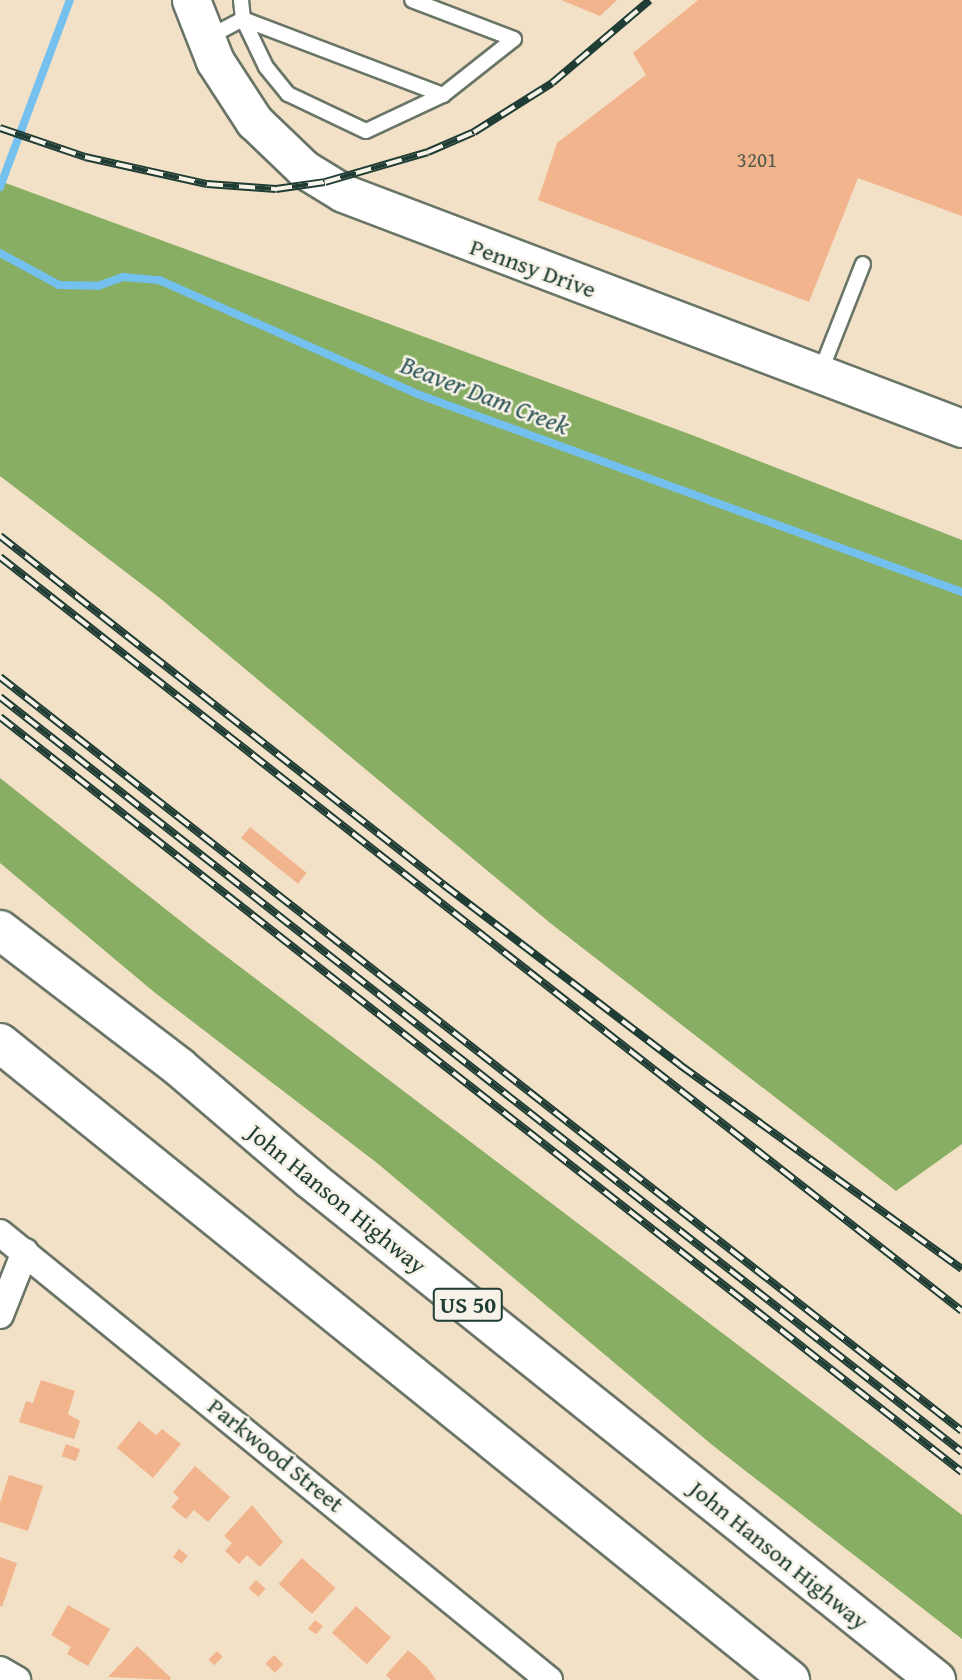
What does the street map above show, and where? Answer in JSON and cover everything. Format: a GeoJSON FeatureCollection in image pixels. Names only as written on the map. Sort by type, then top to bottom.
{"type":"FeatureCollection","features":[{"type":"Feature","properties":{"kind":"highway","name":"John Hanson Highway"},"geometry":{"type":"LineString","coordinates":[[0,930],[179,1067],[310,1179],[936,1680]]}},
{"type":"Feature","properties":{"kind":"highway"},"geometry":{"type":"LineString","coordinates":[[0,1043],[790,1680]]}},
{"type":"Feature","properties":{"kind":"main road","name":"Pennsy Drive"},"geometry":{"type":"LineString","coordinates":[[191,0],[204,40],[240,103],[270,139],[343,193],[962,428]]}},
{"type":"Feature","properties":{"kind":"street","name":"Parkwood Street"},"geometry":{"type":"LineString","coordinates":[[0,1233],[549,1680]]}},
{"type":"Feature","properties":{"kind":"street"},"geometry":{"type":"LineString","coordinates":[[0,1315],[25,1252]]}},
{"type":"Feature","properties":{"kind":"street"},"geometry":{"type":"LineString","coordinates":[[0,1670],[17,1680]]}},
{"type":"Feature","properties":{"kind":"lane"},"geometry":{"type":"LineString","coordinates":[[241,0],[243,19],[266,67],[288,94],[366,131],[443,95],[514,39],[412,0]]}},
{"type":"Feature","properties":{"kind":"lane"},"geometry":{"type":"LineString","coordinates":[[204,40],[243,19],[443,95]]}},
{"type":"Feature","properties":{"kind":"lane"},"geometry":{"type":"LineString","coordinates":[[819,375],[863,264]]}},
{"type":"Feature","properties":{"kind":"green space"},"geometry":{"type":"Polygon","coordinates":[[[0,181],[692,435],[962,540],[962,1144],[896,1191],[549,922],[161,599],[0,476],[0,181]]]}},
{"type":"Feature","properties":{"kind":"green space"},"geometry":{"type":"Polygon","coordinates":[[[0,778],[202,938],[962,1515],[962,1639],[711,1444],[377,1163],[154,992],[0,863],[0,778]]]}},
{"type":"Feature","properties":{"kind":"building"},"geometry":{"type":"Polygon","coordinates":[[[561,0],[617,0],[600,16],[561,0]]]}},
{"type":"Feature","properties":{"kind":"building"},"geometry":{"type":"Polygon","coordinates":[[[698,0],[962,0],[962,216],[858,178],[809,302],[538,200],[557,143],[646,75],[633,53],[698,0]]]}},
{"type":"Feature","properties":{"kind":"building"},"geometry":{"type":"Polygon","coordinates":[[[250,827],[307,873],[298,884],[241,838],[250,827]]]}},
{"type":"Feature","properties":{"kind":"building"},"geometry":{"type":"Polygon","coordinates":[[[41,1380],[75,1391],[68,1414],[80,1421],[74,1439],[19,1422],[26,1401],[33,1403],[41,1380]]]}},
{"type":"Feature","properties":{"kind":"building"},"geometry":{"type":"Polygon","coordinates":[[[139,1421],[156,1435],[162,1429],[181,1444],[153,1478],[117,1448],[139,1421]]]}},
{"type":"Feature","properties":{"kind":"building"},"geometry":{"type":"Polygon","coordinates":[[[66,1444],[80,1449],[76,1461],[62,1456],[66,1444]]]}},
{"type":"Feature","properties":{"kind":"building"},"geometry":{"type":"Polygon","coordinates":[[[195,1466],[230,1497],[208,1522],[194,1510],[186,1519],[171,1507],[179,1498],[173,1492],[195,1466]]]}},
{"type":"Feature","properties":{"kind":"building"},"geometry":{"type":"Polygon","coordinates":[[[9,1475],[43,1486],[28,1531],[0,1522],[0,1503],[9,1475]]]}},
{"type":"Feature","properties":{"kind":"building"},"geometry":{"type":"Polygon","coordinates":[[[252,1505],[283,1542],[260,1567],[247,1555],[239,1564],[225,1551],[232,1543],[224,1536],[252,1505]]]}},
{"type":"Feature","properties":{"kind":"building"},"geometry":{"type":"Polygon","coordinates":[[[179,1549],[188,1556],[182,1564],[173,1557],[179,1549]]]}},
{"type":"Feature","properties":{"kind":"building"},"geometry":{"type":"Polygon","coordinates":[[[0,1557],[17,1563],[2,1607],[0,1606],[0,1557]]]}},
{"type":"Feature","properties":{"kind":"building"},"geometry":{"type":"Polygon","coordinates":[[[302,1558],[335,1588],[312,1614],[279,1584],[302,1558]]]}},
{"type":"Feature","properties":{"kind":"building"},"geometry":{"type":"Polygon","coordinates":[[[256,1580],[266,1589],[258,1597],[249,1588],[256,1580]]]}},
{"type":"Feature","properties":{"kind":"building"},"geometry":{"type":"Polygon","coordinates":[[[68,1605],[110,1629],[88,1666],[67,1654],[71,1647],[51,1635],[68,1605]]]}},
{"type":"Feature","properties":{"kind":"building"},"geometry":{"type":"Polygon","coordinates":[[[356,1606],[391,1637],[367,1664],[332,1633],[356,1606]]]}},
{"type":"Feature","properties":{"kind":"building"},"geometry":{"type":"Polygon","coordinates":[[[315,1620],[323,1626],[316,1634],[308,1629],[315,1620]]]}},
{"type":"Feature","properties":{"kind":"building"},"geometry":{"type":"Polygon","coordinates":[[[137,1646],[171,1678],[170,1680],[108,1677],[137,1646]]]}},
{"type":"Feature","properties":{"kind":"building"},"geometry":{"type":"Polygon","coordinates":[[[408,1650],[427,1667],[436,1680],[391,1680],[386,1675],[408,1650]]]}},
{"type":"Feature","properties":{"kind":"building"},"geometry":{"type":"Polygon","coordinates":[[[217,1651],[223,1657],[214,1665],[209,1659],[217,1651]]]}},
{"type":"Feature","properties":{"kind":"building"},"geometry":{"type":"Polygon","coordinates":[[[274,1655],[283,1664],[275,1673],[266,1663],[274,1655]]]}},
{"type":"Feature","properties":{"kind":"waterway"},"geometry":{"type":"LineString","coordinates":[[0,187],[70,0]]}},
{"type":"Feature","properties":{"kind":"waterway","name":"Beaver Dam Creek"},"geometry":{"type":"LineString","coordinates":[[0,253],[59,285],[98,286],[123,277],[159,280],[417,394],[962,592]]}},
{"type":"Feature","properties":{"kind":"railway"},"geometry":{"type":"LineString","coordinates":[[0,128],[85,157],[207,184],[276,189],[325,182],[428,152],[474,132],[552,83],[650,0]]}},
{"type":"Feature","properties":{"kind":"railway"},"geometry":{"type":"LineString","coordinates":[[0,536],[444,885],[680,1065],[962,1269]]}},
{"type":"Feature","properties":{"kind":"railway"},"geometry":{"type":"LineString","coordinates":[[0,557],[962,1311]]}},
{"type":"Feature","properties":{"kind":"railway"},"geometry":{"type":"LineString","coordinates":[[0,677],[962,1431]]}},
{"type":"Feature","properties":{"kind":"railway"},"geometry":{"type":"LineString","coordinates":[[0,697],[962,1452]]}},
{"type":"Feature","properties":{"kind":"railway"},"geometry":{"type":"LineString","coordinates":[[0,717],[962,1472]]}}]}
